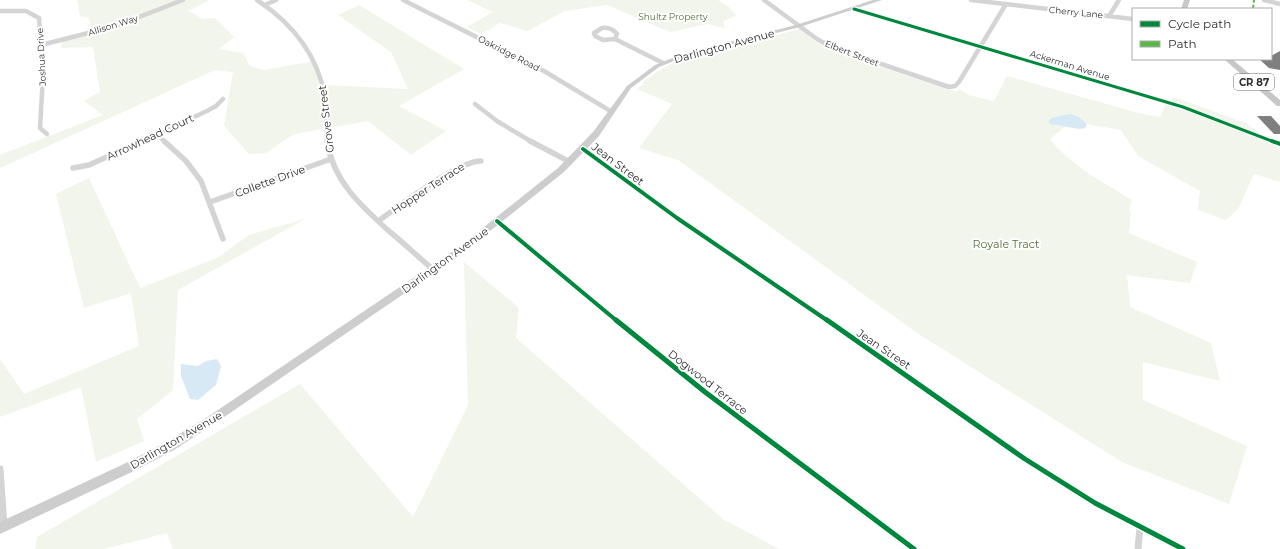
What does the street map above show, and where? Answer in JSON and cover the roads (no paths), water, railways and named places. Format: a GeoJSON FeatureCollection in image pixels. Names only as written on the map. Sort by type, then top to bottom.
{"type":"FeatureCollection","features":[{"type":"Feature","properties":{"kind":"main road","name":"Darlington Avenue"},"geometry":{"type":"LineString","coordinates":[[2,527],[132,466],[170,446],[210,421],[434,270],[543,186],[570,162],[583,149],[612,112],[629,87],[663,63],[708,48],[798,26],[878,0]]}},
{"type":"Feature","properties":{"kind":"main road","name":"CR 87"},"geometry":{"type":"LineString","coordinates":[[1229,60],[1280,104]]}},
{"type":"Feature","properties":{"kind":"street","name":"Allison Way"},"geometry":{"type":"LineString","coordinates":[[41,45],[116,26],[182,0]]}},
{"type":"Feature","properties":{"kind":"street","name":"Grove Street"},"geometry":{"type":"LineString","coordinates":[[257,0],[283,18],[298,33],[309,51],[316,66],[325,94],[328,115],[327,138],[331,159],[336,173],[351,196],[434,270]]}},
{"type":"Feature","properties":{"kind":"street"},"geometry":{"type":"LineString","coordinates":[[265,5],[276,0]]}},
{"type":"Feature","properties":{"kind":"street","name":"Oakridge Road"},"geometry":{"type":"LineString","coordinates":[[403,0],[544,71],[612,112]]}},
{"type":"Feature","properties":{"kind":"street","name":"Elbert Street"},"geometry":{"type":"LineString","coordinates":[[764,0],[817,39],[840,50],[949,87],[955,86],[959,82],[981,47]]}},
{"type":"Feature","properties":{"kind":"street","name":"Cherry Lane"},"geometry":{"type":"LineString","coordinates":[[971,0],[1132,19]]}},
{"type":"Feature","properties":{"kind":"street"},"geometry":{"type":"LineString","coordinates":[[1011,5],[1014,0]]}},
{"type":"Feature","properties":{"kind":"street"},"geometry":{"type":"LineString","coordinates":[[1110,16],[1119,0]]}},
{"type":"Feature","properties":{"kind":"street"},"geometry":{"type":"LineString","coordinates":[[1264,0],[1280,4]]}},
{"type":"Feature","properties":{"kind":"street"},"geometry":{"type":"LineString","coordinates":[[981,47],[1006,4]]}},
{"type":"Feature","properties":{"kind":"street","name":"Ackerman Avenue"},"geometry":{"type":"LineString","coordinates":[[854,9],[1183,107],[1280,144]]}},
{"type":"Feature","properties":{"kind":"street","name":"Joshua Drive"},"geometry":{"type":"LineString","coordinates":[[0,11],[19,10],[35,15],[39,18],[43,76],[40,128],[47,134]]}},
{"type":"Feature","properties":{"kind":"street"},"geometry":{"type":"LineString","coordinates":[[615,39],[617,34],[609,28],[602,28],[594,33],[595,36],[603,40],[615,39],[663,63]]}},
{"type":"Feature","properties":{"kind":"street","name":"Arrowhead Court"},"geometry":{"type":"LineString","coordinates":[[73,168],[89,165],[210,110],[223,99]]}},
{"type":"Feature","properties":{"kind":"street"},"geometry":{"type":"LineString","coordinates":[[475,104],[485,113],[531,142],[570,162]]}},
{"type":"Feature","properties":{"kind":"street"},"geometry":{"type":"LineString","coordinates":[[157,134],[194,170],[210,202],[223,240]]}},
{"type":"Feature","properties":{"kind":"street","name":"Jean Street"},"geometry":{"type":"LineString","coordinates":[[583,149],[677,218],[889,363],[1025,459],[1077,492],[1183,549]]}},
{"type":"Feature","properties":{"kind":"street","name":"Collette Drive"},"geometry":{"type":"LineString","coordinates":[[210,202],[331,159]]}},
{"type":"Feature","properties":{"kind":"street","name":"Hopper Terrace"},"geometry":{"type":"LineString","coordinates":[[378,221],[458,167],[474,161],[481,161]]}},
{"type":"Feature","properties":{"kind":"street","name":"Dogwood Terrace"},"geometry":{"type":"LineString","coordinates":[[497,221],[648,347],[705,392],[914,549]]}},
{"type":"Feature","properties":{"kind":"street"},"geometry":{"type":"LineString","coordinates":[[0,469],[2,527]]}},
{"type":"Feature","properties":{"kind":"street"},"geometry":{"type":"LineString","coordinates":[[1138,549],[1140,527]]}},
{"type":"Feature","properties":{"kind":"water"},"geometry":{"type":"Polygon","coordinates":[[[1070,114],[1079,117],[1087,124],[1085,128],[1079,129],[1061,125],[1052,125],[1048,122],[1051,118],[1070,114]]]}},
{"type":"Feature","properties":{"kind":"water"},"geometry":{"type":"Polygon","coordinates":[[[217,359],[221,366],[216,385],[198,400],[190,399],[181,376],[181,364],[198,366],[206,361],[217,359]]]}},
{"type":"Feature","properties":{"kind":"park label","name":"Shultz Property"},"geometry":{"type":"Point","coordinates":[673,16]}},
{"type":"Feature","properties":{"kind":"park label","name":"Royale Tract"},"geometry":{"type":"Point","coordinates":[1006,244]}}]}
